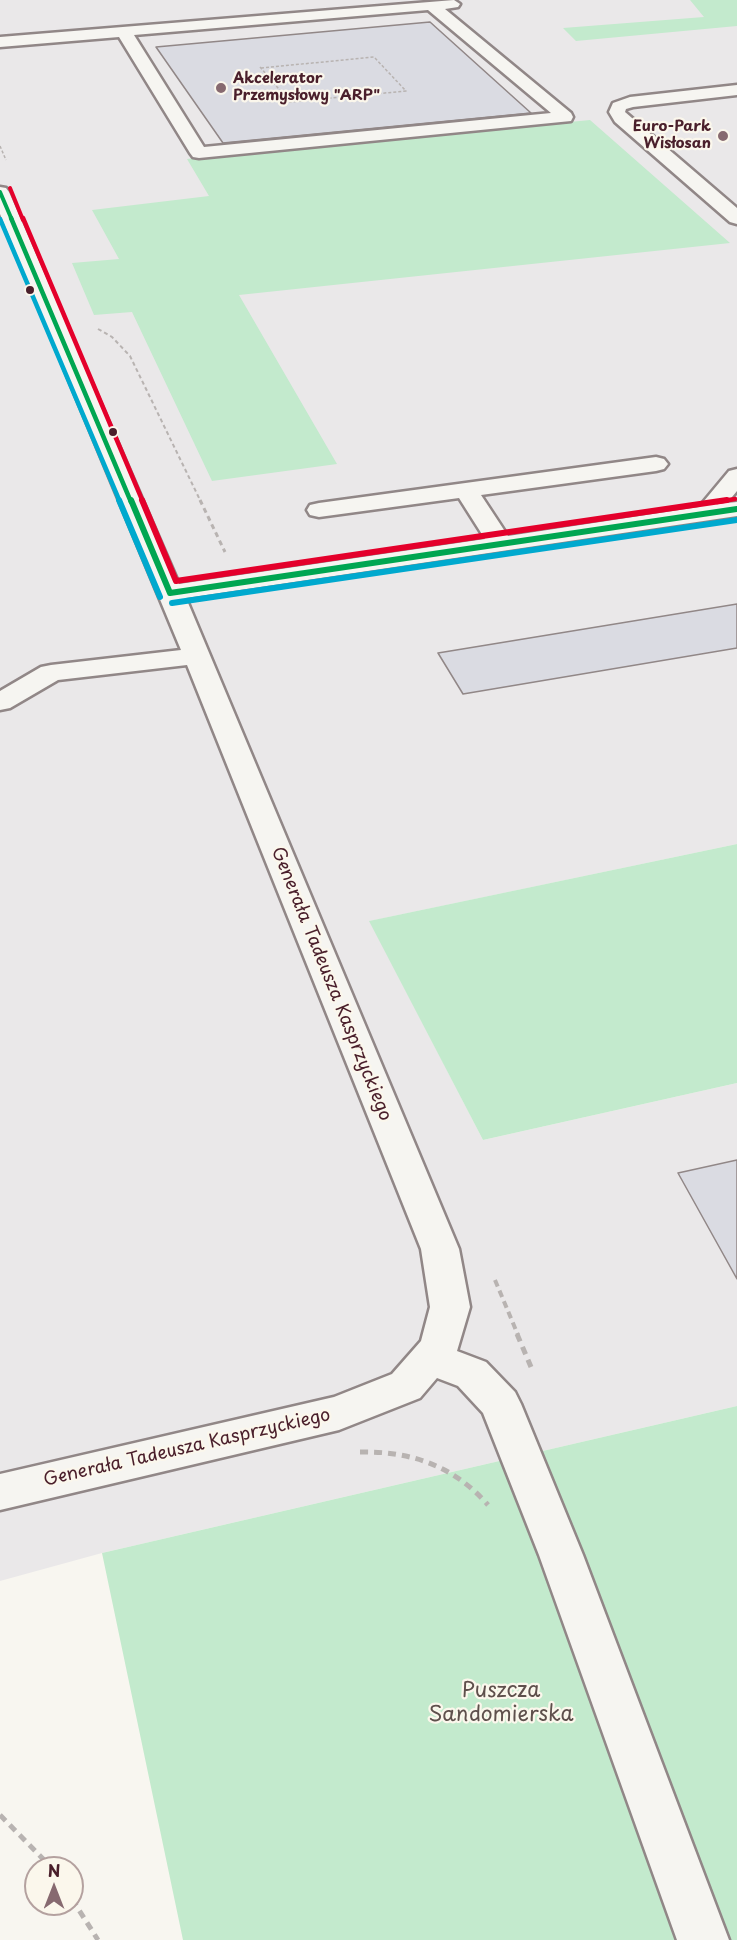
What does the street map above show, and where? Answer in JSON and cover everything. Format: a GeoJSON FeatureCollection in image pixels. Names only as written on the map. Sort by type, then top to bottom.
{"type":"FeatureCollection","features":[{"type":"Feature","properties":{"kind":"street"},"geometry":{"type":"LineString","coordinates":[[0,42],[463,3]]}},
{"type":"Feature","properties":{"kind":"street"},"geometry":{"type":"LineString","coordinates":[[124,32],[199,153],[565,117],[432,6]]}},
{"type":"Feature","properties":{"kind":"street"},"geometry":{"type":"LineString","coordinates":[[737,90],[630,102],[619,106],[617,112],[621,118],[737,218]]}},
{"type":"Feature","properties":{"kind":"street","name":"Generała Tadeusza Kasprzyckiego"},"geometry":{"type":"LineString","coordinates":[[0,192],[197,656],[440,1249],[450,1307],[439,1348],[406,1386],[339,1413],[0,1492]]}},
{"type":"Feature","properties":{"kind":"street"},"geometry":{"type":"LineString","coordinates":[[319,510],[656,464]]}},
{"type":"Feature","properties":{"kind":"street"},"geometry":{"type":"LineString","coordinates":[[706,514],[737,476]]}},
{"type":"Feature","properties":{"kind":"street"},"geometry":{"type":"LineString","coordinates":[[466,490],[501,544]]}},
{"type":"Feature","properties":{"kind":"street"},"geometry":{"type":"LineString","coordinates":[[170,593],[737,509]]}},
{"type":"Feature","properties":{"kind":"street"},"geometry":{"type":"LineString","coordinates":[[0,702],[51,673],[197,656]]}},
{"type":"Feature","properties":{"kind":"street"},"geometry":{"type":"LineString","coordinates":[[430,1358],[472,1374],[500,1404],[561,1555],[703,1940]]}},
{"type":"Feature","properties":{"kind":"path"},"geometry":{"type":"LineString","coordinates":[[374,57],[406,91],[290,103],[260,67],[374,57]]}},
{"type":"Feature","properties":{"kind":"path"},"geometry":{"type":"LineString","coordinates":[[0,146],[7,161]]}},
{"type":"Feature","properties":{"kind":"path"},"geometry":{"type":"LineString","coordinates":[[93,326],[112,337],[130,356],[240,583]]}},
{"type":"Feature","properties":{"kind":"path"},"geometry":{"type":"LineString","coordinates":[[493,1277],[534,1374]]}},
{"type":"Feature","properties":{"kind":"path"},"geometry":{"type":"LineString","coordinates":[[357,1452],[386,1450],[431,1460],[468,1482],[488,1503],[492,1513]]}},
{"type":"Feature","properties":{"kind":"path"},"geometry":{"type":"LineString","coordinates":[[0,1815],[40,1856]]}},
{"type":"Feature","properties":{"kind":"path"},"geometry":{"type":"LineString","coordinates":[[83,1916],[98,1940]]}},
{"type":"Feature","properties":{"kind":"shaded area"},"geometry":{"type":"Polygon","coordinates":[[[0,0],[737,0],[737,844],[370,921],[483,1140],[737,1083],[737,1406],[102,1553],[0,1581],[0,0]]]}},
{"type":"Feature","properties":{"kind":"green space"},"geometry":{"type":"Polygon","coordinates":[[[690,0],[737,0],[737,26],[576,41],[563,28],[704,17],[690,0]]]}},
{"type":"Feature","properties":{"kind":"green space"},"geometry":{"type":"Polygon","coordinates":[[[590,120],[730,243],[239,295],[337,464],[212,481],[132,312],[94,315],[72,263],[119,259],[92,210],[209,196],[187,159],[590,120]]]}},
{"type":"Feature","properties":{"kind":"green space"},"geometry":{"type":"Polygon","coordinates":[[[737,844],[737,1083],[483,1140],[369,921],[737,844]]]}},
{"type":"Feature","properties":{"kind":"green space","name":"Puszcza Sandomierska"},"geometry":{"type":"Polygon","coordinates":[[[737,1406],[737,1940],[183,1940],[102,1553],[737,1406]]]}},
{"type":"Feature","properties":{"kind":"building","name":"Akcelerator Przemysłowy \"ARP\""},"geometry":{"type":"Polygon","coordinates":[[[430,22],[531,113],[223,143],[156,47],[430,22]]]}},
{"type":"Feature","properties":{"kind":"building"},"geometry":{"type":"Polygon","coordinates":[[[737,604],[737,648],[463,694],[438,653],[737,604]]]}},
{"type":"Feature","properties":{"kind":"building"},"geometry":{"type":"Polygon","coordinates":[[[737,1160],[737,1279],[678,1173],[737,1160]]]}},
{"type":"Feature","properties":{"kind":"transit line"},"geometry":{"type":"LineString","coordinates":[[10,188],[176,581],[735,499]]}},
{"type":"Feature","properties":{"kind":"transit line"},"geometry":{"type":"LineString","coordinates":[[0,192],[170,593]]}},
{"type":"Feature","properties":{"kind":"transit line"},"geometry":{"type":"LineString","coordinates":[[0,219],[160,597]]}},
{"type":"Feature","properties":{"kind":"transit line"},"geometry":{"type":"LineString","coordinates":[[170,593],[737,509]]}},
{"type":"Feature","properties":{"kind":"transit line"},"geometry":{"type":"LineString","coordinates":[[172,603],[737,520]]}},
{"type":"Feature","properties":{"kind":"place","name":"Akcelerator Przemysłowy \"ARP\""},"geometry":{"type":"Point","coordinates":[221,88]}},
{"type":"Feature","properties":{"kind":"place","name":"Euro-Park Wisłosan"},"geometry":{"type":"Point","coordinates":[723,136]}}]}
